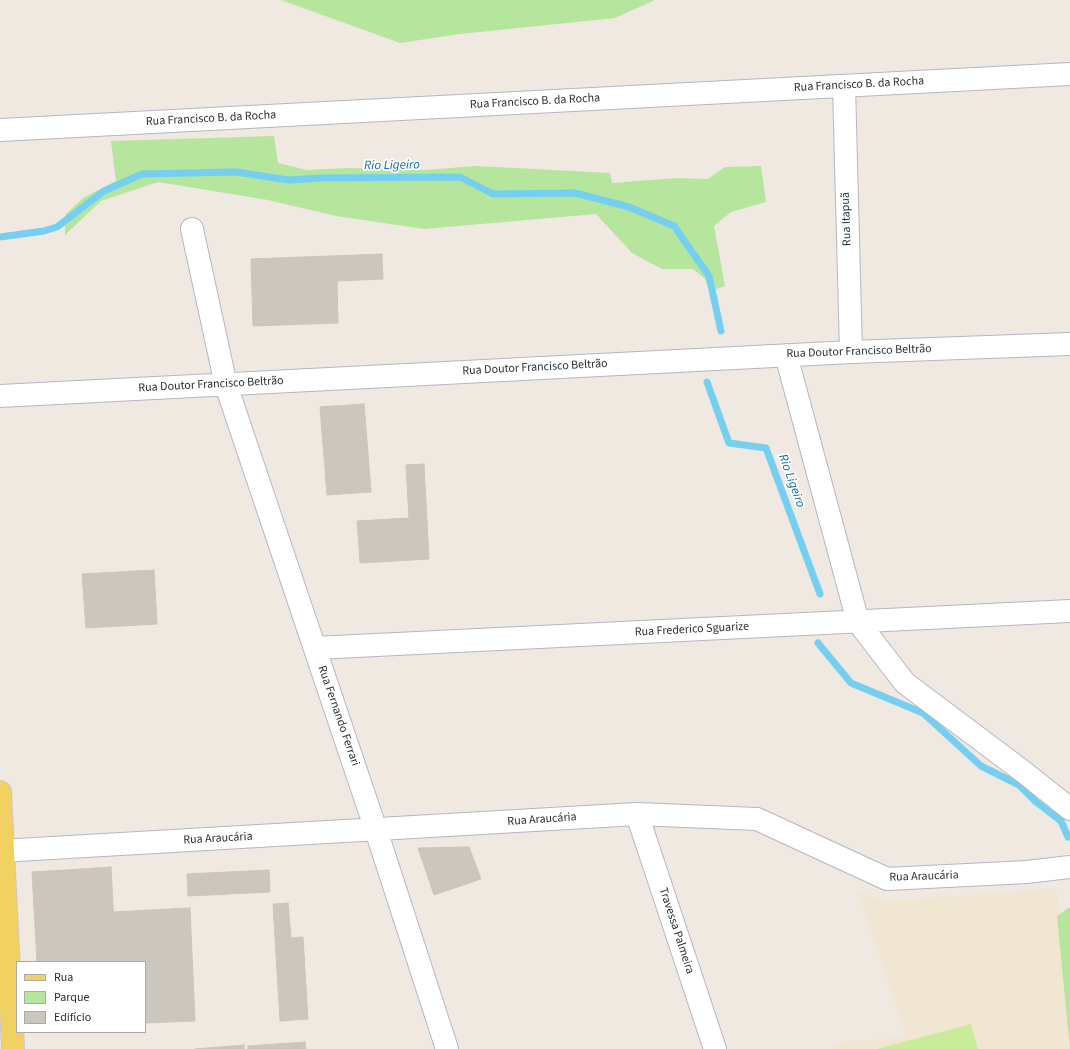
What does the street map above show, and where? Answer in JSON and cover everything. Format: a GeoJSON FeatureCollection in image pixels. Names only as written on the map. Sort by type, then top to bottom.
{"type":"FeatureCollection","features":[{"type":"Feature","properties":{"kind":"main road"},"geometry":{"type":"LineString","coordinates":[[0,792],[13,1049]]}},
{"type":"Feature","properties":{"kind":"street","name":"Rua Francisco B. da Rocha"},"geometry":{"type":"LineString","coordinates":[[0,130],[1070,74]]}},
{"type":"Feature","properties":{"kind":"street","name":"Rua Itapuã"},"geometry":{"type":"LineString","coordinates":[[844,86],[851,352]]}},
{"type":"Feature","properties":{"kind":"street","name":"Rua Fernando Ferrari"},"geometry":{"type":"LineString","coordinates":[[192,228],[226,385],[376,830],[447,1049]]}},
{"type":"Feature","properties":{"kind":"street","name":"Rua Doutor Francisco Beltrão"},"geometry":{"type":"LineString","coordinates":[[0,396],[786,355],[1070,344]]}},
{"type":"Feature","properties":{"kind":"street"},"geometry":{"type":"LineString","coordinates":[[786,355],[858,622],[905,683],[1025,773],[1070,810]]}},
{"type":"Feature","properties":{"kind":"street","name":"Rua Frederico Sguarize"},"geometry":{"type":"LineString","coordinates":[[315,648],[1070,611]]}},
{"type":"Feature","properties":{"kind":"street","name":"Rua Araucária"},"geometry":{"type":"LineString","coordinates":[[2,851],[636,814],[757,819],[888,879],[1027,872],[1070,867]]}},
{"type":"Feature","properties":{"kind":"street","name":"Travessa Palmeira"},"geometry":{"type":"LineString","coordinates":[[636,814],[715,1049]]}},
{"type":"Feature","properties":{"kind":"shaded area"},"geometry":{"type":"Polygon","coordinates":[[[1056,888],[1070,973],[1070,1049],[835,1049],[833,1043],[906,1037],[857,890],[883,902],[1056,888]]]}},
{"type":"Feature","properties":{"kind":"green space"},"geometry":{"type":"Polygon","coordinates":[[[281,0],[655,0],[615,18],[460,34],[400,43],[281,0]]]}},
{"type":"Feature","properties":{"kind":"green space"},"geometry":{"type":"Polygon","coordinates":[[[274,136],[278,163],[307,170],[348,168],[424,170],[477,166],[610,173],[612,183],[677,178],[708,179],[725,167],[761,166],[766,202],[731,212],[714,226],[725,286],[710,291],[705,279],[693,269],[662,269],[632,253],[596,214],[424,229],[336,216],[268,200],[158,182],[101,201],[65,235],[65,215],[83,198],[116,181],[111,141],[274,136]]]}},
{"type":"Feature","properties":{"kind":"green space"},"geometry":{"type":"Polygon","coordinates":[[[1070,907],[1070,1049],[1057,916],[1070,907]]]}},
{"type":"Feature","properties":{"kind":"green space"},"geometry":{"type":"Polygon","coordinates":[[[971,1024],[978,1049],[877,1049],[971,1024]]]}},
{"type":"Feature","properties":{"kind":"building"},"geometry":{"type":"Polygon","coordinates":[[[382,254],[383,279],[337,281],[338,323],[253,326],[251,259],[382,254]]]}},
{"type":"Feature","properties":{"kind":"building"},"geometry":{"type":"Polygon","coordinates":[[[364,404],[371,492],[327,495],[320,407],[364,404]]]}},
{"type":"Feature","properties":{"kind":"building"},"geometry":{"type":"Polygon","coordinates":[[[424,464],[429,559],[360,563],[357,521],[409,518],[406,465],[424,464]]]}},
{"type":"Feature","properties":{"kind":"building"},"geometry":{"type":"Polygon","coordinates":[[[154,570],[157,624],[86,628],[82,574],[154,570]]]}},
{"type":"Feature","properties":{"kind":"building"},"geometry":{"type":"Polygon","coordinates":[[[469,847],[481,879],[434,895],[418,848],[469,847]]]}},
{"type":"Feature","properties":{"kind":"building"},"geometry":{"type":"Polygon","coordinates":[[[111,867],[116,961],[86,961],[81,869],[111,867]]]}},
{"type":"Feature","properties":{"kind":"building"},"geometry":{"type":"Polygon","coordinates":[[[81,869],[86,961],[37,961],[32,872],[81,869]]]}},
{"type":"Feature","properties":{"kind":"building"},"geometry":{"type":"Polygon","coordinates":[[[269,870],[270,892],[188,896],[187,874],[269,870]]]}},
{"type":"Feature","properties":{"kind":"building"},"geometry":{"type":"Polygon","coordinates":[[[288,903],[291,938],[303,937],[308,1019],[280,1021],[273,904],[288,903]]]}},
{"type":"Feature","properties":{"kind":"building"},"geometry":{"type":"Polygon","coordinates":[[[190,908],[195,1021],[146,1023],[146,961],[116,961],[113,912],[190,908]]]}},
{"type":"Feature","properties":{"kind":"building"},"geometry":{"type":"Polygon","coordinates":[[[305,1042],[306,1049],[248,1049],[248,1046],[305,1042]]]}},
{"type":"Feature","properties":{"kind":"building"},"geometry":{"type":"Polygon","coordinates":[[[244,1045],[244,1049],[195,1049],[244,1045]]]}},
{"type":"Feature","properties":{"kind":"waterway","name":"Rio Ligeiro"},"geometry":{"type":"LineString","coordinates":[[0,237],[44,231],[57,227],[104,191],[142,174],[236,172],[288,180],[322,178],[460,177],[493,194],[575,193],[629,207],[674,226],[709,276],[721,331]]}},
{"type":"Feature","properties":{"kind":"waterway","name":"Rio Ligeiro"},"geometry":{"type":"LineString","coordinates":[[707,382],[729,443],[766,448],[820,594]]}},
{"type":"Feature","properties":{"kind":"waterway"},"geometry":{"type":"LineString","coordinates":[[818,643],[851,683],[923,713],[981,766],[1019,785],[1035,801],[1061,821],[1068,837]]}}]}
